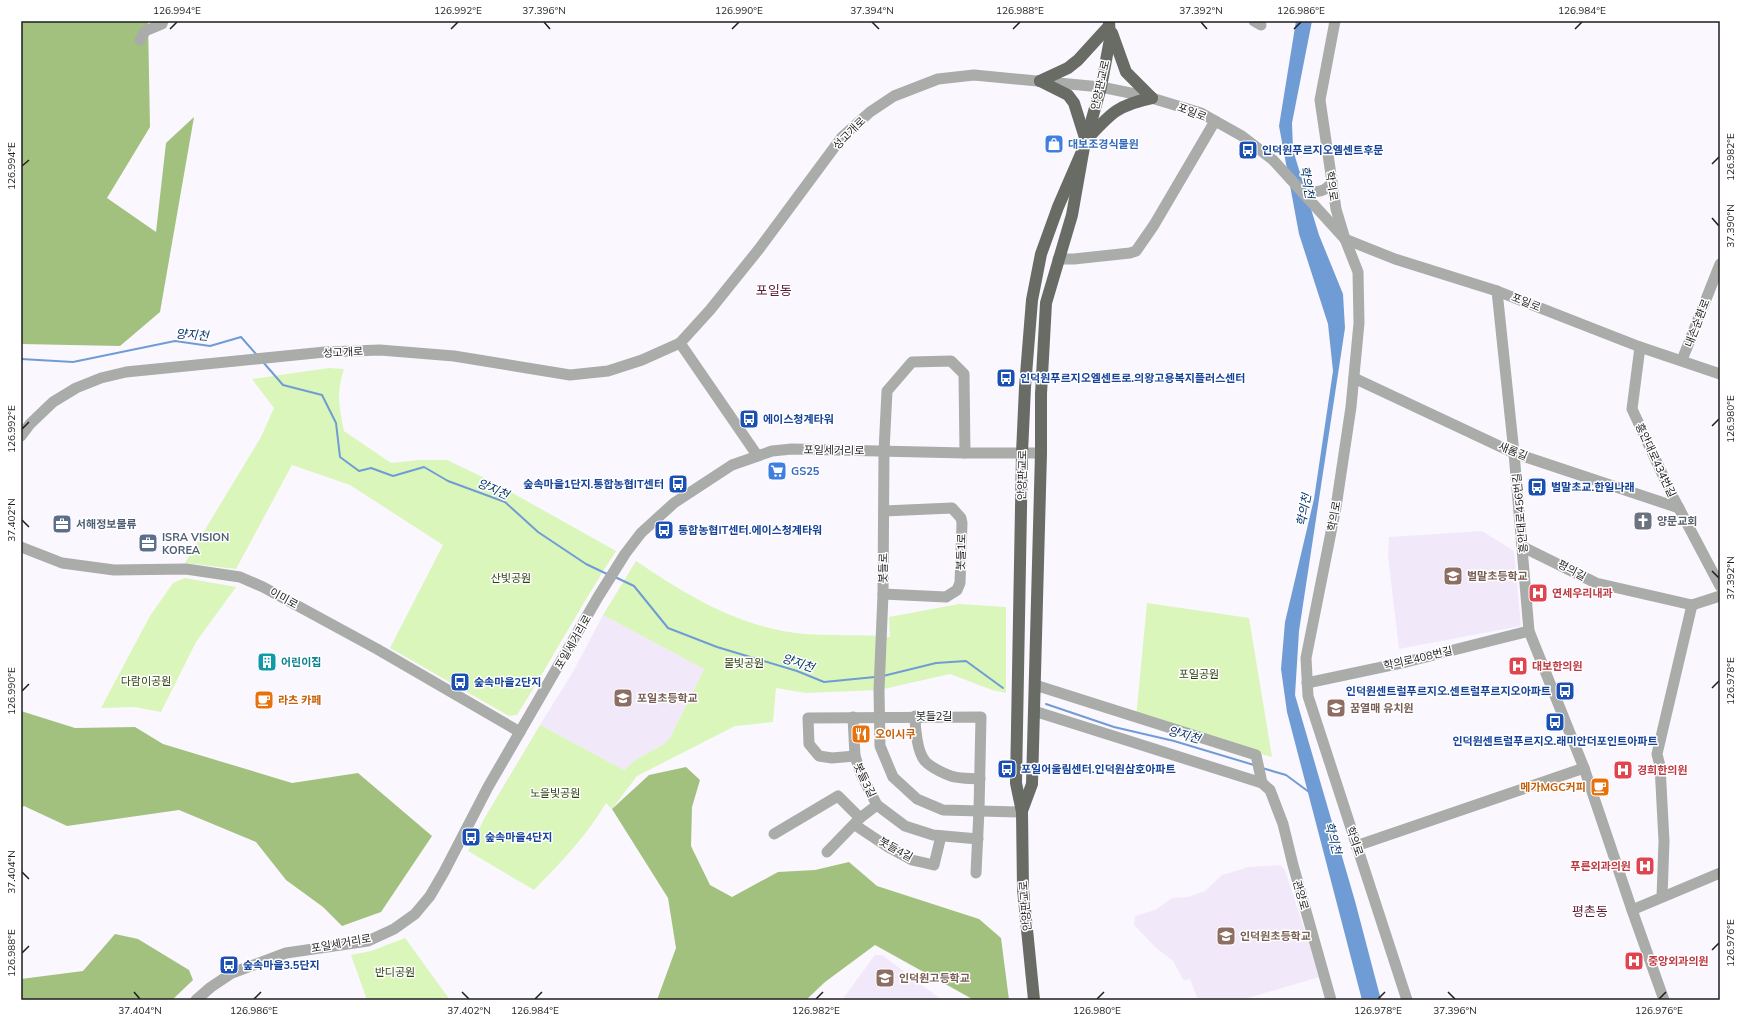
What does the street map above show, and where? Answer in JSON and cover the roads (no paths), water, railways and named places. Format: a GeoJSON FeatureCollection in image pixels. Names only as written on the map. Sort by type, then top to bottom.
{"type":"FeatureCollection","features":[{"type":"Feature","properties":{"kind":"main road"},"geometry":{"type":"LineString","coordinates":[[1040,81],[1068,68],[1078,60],[1109,23]]}},
{"type":"Feature","properties":{"kind":"main road"},"geometry":{"type":"LineString","coordinates":[[1109,23],[1126,72],[1152,98]]}},
{"type":"Feature","properties":{"kind":"main road","name":"안양판교로"},"geometry":{"type":"LineString","coordinates":[[1022,812],[1032,784],[1042,453],[1041,394],[1046,303],[1072,215],[1085,144],[1101,87],[1110,39],[1109,23]]}},
{"type":"Feature","properties":{"kind":"main road"},"geometry":{"type":"LineString","coordinates":[[1040,81],[1068,95],[1074,103],[1085,144]]}},
{"type":"Feature","properties":{"kind":"main road"},"geometry":{"type":"LineString","coordinates":[[1085,144],[1107,118],[1122,106],[1135,101],[1152,98]]}},
{"type":"Feature","properties":{"kind":"main road","name":"안양판교로"},"geometry":{"type":"LineString","coordinates":[[1034,1000],[1023,889],[1022,812],[1016,783],[1024,387],[1032,300],[1041,254],[1058,207],[1085,144]]}},
{"type":"Feature","properties":{"kind":"street"},"geometry":{"type":"LineString","coordinates":[[140,40],[145,31],[162,24],[163,21]]}},
{"type":"Feature","properties":{"kind":"street","name":"학의로"},"geometry":{"type":"LineString","coordinates":[[1335,21],[1320,100],[1329,186],[1345,239],[1358,272],[1358,323],[1354,378],[1336,507],[1306,658],[1307,683],[1312,713],[1407,1000]]}},
{"type":"Feature","properties":{"kind":"street","name":"성고개로"},"geometry":{"type":"LineString","coordinates":[[21,436],[30,424],[53,402],[76,388],[101,378],[126,372],[325,352],[380,350],[454,356],[570,375],[608,371],[642,360],[680,344],[710,310],[759,249],[842,137],[870,112],[894,96],[938,79],[974,75],[1101,87]]}},
{"type":"Feature","properties":{"kind":"street","name":"포일로"},"geometry":{"type":"LineString","coordinates":[[1101,87],[1152,98],[1201,113],[1242,136],[1272,160],[1345,239],[1395,259],[1497,291],[1640,347],[1720,374]]}},
{"type":"Feature","properties":{"kind":"street"},"geometry":{"type":"LineString","coordinates":[[1058,259],[1074,259],[1130,253],[1136,250],[1154,225],[1215,121]]}},
{"type":"Feature","properties":{"kind":"street"},"geometry":{"type":"LineString","coordinates":[[1299,188],[1312,192],[1329,186]]}},
{"type":"Feature","properties":{"kind":"street","name":"내손순환로"},"geometry":{"type":"LineString","coordinates":[[1682,360],[1720,264]]}},
{"type":"Feature","properties":{"kind":"street","name":"흥안대로456번길"},"geometry":{"type":"LineString","coordinates":[[1497,291],[1523,547],[1529,631],[1584,768],[1664,1000]]}},
{"type":"Feature","properties":{"kind":"street"},"geometry":{"type":"LineString","coordinates":[[680,344],[757,455]]}},
{"type":"Feature","properties":{"kind":"street","name":"흥안대로434번길"},"geometry":{"type":"LineString","coordinates":[[1640,347],[1632,409],[1679,508],[1720,586]]}},
{"type":"Feature","properties":{"kind":"street","name":"봇들로"},"geometry":{"type":"LineString","coordinates":[[965,453],[964,374],[950,360],[912,362],[887,391],[884,451],[883,594],[878,717],[880,746],[893,777],[917,799],[944,810],[1022,812]]}},
{"type":"Feature","properties":{"kind":"street","name":"새롬길"},"geometry":{"type":"LineString","coordinates":[[1354,378],[1514,453],[1679,508]]}},
{"type":"Feature","properties":{"kind":"street","name":"포일세거리로"},"geometry":{"type":"LineString","coordinates":[[196,1000],[232,972],[286,953],[368,941],[394,929],[415,914],[430,896],[488,787],[612,576],[641,533],[674,503],[732,464],[772,450],[792,449],[965,453],[1042,453]]}},
{"type":"Feature","properties":{"kind":"street","name":"봇들1로"},"geometry":{"type":"LineString","coordinates":[[883,594],[946,596],[957,590],[960,583],[962,523],[961,518],[952,508],[884,511]]}},
{"type":"Feature","properties":{"kind":"street","name":"이미로"},"geometry":{"type":"LineString","coordinates":[[21,547],[62,563],[114,570],[186,569],[240,577],[263,587],[377,649],[520,732]]}},
{"type":"Feature","properties":{"kind":"street","name":"평의길"},"geometry":{"type":"LineString","coordinates":[[1523,547],[1596,583],[1692,605]]}},
{"type":"Feature","properties":{"kind":"street"},"geometry":{"type":"LineString","coordinates":[[1662,897],[1664,841],[1660,766],[1657,754],[1692,605],[1720,596]]}},
{"type":"Feature","properties":{"kind":"street","name":"학의로408번길"},"geometry":{"type":"LineString","coordinates":[[1307,683],[1406,662],[1529,631]]}},
{"type":"Feature","properties":{"kind":"street","name":"관양로"},"geometry":{"type":"LineString","coordinates":[[1035,685],[1256,755],[1258,766],[1283,824],[1331,1000]]}},
{"type":"Feature","properties":{"kind":"street"},"geometry":{"type":"LineString","coordinates":[[1034,712],[1266,786]]}},
{"type":"Feature","properties":{"kind":"street"},"geometry":{"type":"LineString","coordinates":[[915,716],[918,743],[924,761],[939,771],[954,777],[980,779]]}},
{"type":"Feature","properties":{"kind":"street","name":"봇들2길"},"geometry":{"type":"LineString","coordinates":[[855,756],[832,758],[819,756],[809,744],[808,718],[915,716],[981,717],[976,873]]}},
{"type":"Feature","properties":{"kind":"street","name":"봇들3길"},"geometry":{"type":"LineString","coordinates":[[853,717],[855,756],[861,774],[877,805],[905,826],[933,836],[978,839]]}},
{"type":"Feature","properties":{"kind":"street"},"geometry":{"type":"LineString","coordinates":[[1356,846],[1584,768]]}},
{"type":"Feature","properties":{"kind":"street","name":"봇들4길"},"geometry":{"type":"LineString","coordinates":[[774,834],[838,796],[858,821],[888,847],[906,856],[934,865],[941,836]]}},
{"type":"Feature","properties":{"kind":"street"},"geometry":{"type":"LineString","coordinates":[[827,852],[858,821],[877,805]]}},
{"type":"Feature","properties":{"kind":"street"},"geometry":{"type":"LineString","coordinates":[[1632,910],[1720,873]]}},
{"type":"Feature","properties":{"kind":"water","name":"학의천"},"geometry":{"type":"Polygon","coordinates":[[[1296,21],[1312,21],[1292,123],[1293,150],[1319,235],[1343,294],[1345,328],[1299,631],[1295,695],[1355,901],[1381,1000],[1362,1000],[1287,712],[1281,669],[1285,622],[1314,499],[1333,371],[1328,324],[1299,234],[1279,126],[1296,21]]]}},
{"type":"Feature","properties":{"kind":"waterway","name":"양지천"},"geometry":{"type":"LineString","coordinates":[[21,359],[73,362],[175,341],[210,346],[241,337],[256,354]]}},
{"type":"Feature","properties":{"kind":"waterway","name":"양지천"},"geometry":{"type":"LineString","coordinates":[[263,362],[283,385],[322,395],[336,423],[340,457],[359,471],[371,468],[393,476],[424,467],[448,481],[505,502],[538,532],[586,564],[607,574]]}},
{"type":"Feature","properties":{"kind":"waterway","name":"양지천"},"geometry":{"type":"LineString","coordinates":[[615,577],[634,586],[668,628],[717,647],[797,671],[824,682],[875,677]]}},
{"type":"Feature","properties":{"kind":"waterway","name":"양지천"},"geometry":{"type":"LineString","coordinates":[[883,676],[936,663],[966,661],[1003,688]]}},
{"type":"Feature","properties":{"kind":"waterway","name":"양지천"},"geometry":{"type":"LineString","coordinates":[[1046,704],[1114,727],[1174,741],[1254,765]]}},
{"type":"Feature","properties":{"kind":"waterway","name":"양지천"},"geometry":{"type":"LineString","coordinates":[[1262,768],[1286,775],[1309,792]]}},
{"type":"Feature","properties":{"kind":"place","name":"대보조경식물원"},"geometry":{"type":"Point","coordinates":[1054,144]}},
{"type":"Feature","properties":{"kind":"place","name":"인덕원푸르지오엘센트후문"},"geometry":{"type":"Point","coordinates":[1248,150]}},
{"type":"Feature","properties":{"kind":"place","name":"인덕원푸르지오엘센트로.의왕고용복지플러스센터"},"geometry":{"type":"Point","coordinates":[1006,378]}},
{"type":"Feature","properties":{"kind":"place","name":"에이스청계타워"},"geometry":{"type":"Point","coordinates":[749,419]}},
{"type":"Feature","properties":{"kind":"place","name":"GS25"},"geometry":{"type":"Point","coordinates":[777,471]}},
{"type":"Feature","properties":{"kind":"place","name":"숲속마을1단지.통합농협IT센터"},"geometry":{"type":"Point","coordinates":[678,484]}},
{"type":"Feature","properties":{"kind":"place","name":"벌말초교.한일나래"},"geometry":{"type":"Point","coordinates":[1537,487]}},
{"type":"Feature","properties":{"kind":"place","name":"양문교회"},"geometry":{"type":"Point","coordinates":[1643,521]}},
{"type":"Feature","properties":{"kind":"place","name":"서해정보물류"},"geometry":{"type":"Point","coordinates":[62,524]}},
{"type":"Feature","properties":{"kind":"place","name":"통합농협IT센터.에이스청계타워"},"geometry":{"type":"Point","coordinates":[664,530]}},
{"type":"Feature","properties":{"kind":"place","name":"ISRA VISION KOREA"},"geometry":{"type":"Point","coordinates":[148,543]}},
{"type":"Feature","properties":{"kind":"place","name":"벌말초등학교"},"geometry":{"type":"Point","coordinates":[1453,576]}},
{"type":"Feature","properties":{"kind":"place","name":"연세우리내과"},"geometry":{"type":"Point","coordinates":[1538,593]}},
{"type":"Feature","properties":{"kind":"place","name":"어린이집"},"geometry":{"type":"Point","coordinates":[267,662]}},
{"type":"Feature","properties":{"kind":"place","name":"대보한의원"},"geometry":{"type":"Point","coordinates":[1518,666]}},
{"type":"Feature","properties":{"kind":"place","name":"숲속마을2단지"},"geometry":{"type":"Point","coordinates":[460,682]}},
{"type":"Feature","properties":{"kind":"place","name":"인덕원센트럴푸르지오.센트럴푸르지오아파트"},"geometry":{"type":"Point","coordinates":[1565,691]}},
{"type":"Feature","properties":{"kind":"place","name":"포일초등학교"},"geometry":{"type":"Point","coordinates":[623,698]}},
{"type":"Feature","properties":{"kind":"place","name":"라츠 카페"},"geometry":{"type":"Point","coordinates":[264,700]}},
{"type":"Feature","properties":{"kind":"place","name":"꿈열매 유치원"},"geometry":{"type":"Point","coordinates":[1336,708]}},
{"type":"Feature","properties":{"kind":"place","name":"인덕원센트럴푸르지오.래미안더포인트아파트"},"geometry":{"type":"Point","coordinates":[1555,722]}},
{"type":"Feature","properties":{"kind":"place","name":"오이시쿠"},"geometry":{"type":"Point","coordinates":[861,734]}},
{"type":"Feature","properties":{"kind":"place","name":"포일어울림센터.인덕원삼호아파트"},"geometry":{"type":"Point","coordinates":[1007,769]}},
{"type":"Feature","properties":{"kind":"place","name":"경희한의원"},"geometry":{"type":"Point","coordinates":[1623,770]}},
{"type":"Feature","properties":{"kind":"place","name":"메가MGC커피"},"geometry":{"type":"Point","coordinates":[1600,787]}},
{"type":"Feature","properties":{"kind":"place","name":"숲속마을4단지"},"geometry":{"type":"Point","coordinates":[471,837]}},
{"type":"Feature","properties":{"kind":"place","name":"푸른외과의원"},"geometry":{"type":"Point","coordinates":[1645,866]}},
{"type":"Feature","properties":{"kind":"place","name":"인덕원초등학교"},"geometry":{"type":"Point","coordinates":[1226,936]}},
{"type":"Feature","properties":{"kind":"place","name":"중앙외과의원"},"geometry":{"type":"Point","coordinates":[1634,961]}},
{"type":"Feature","properties":{"kind":"place","name":"숲속마을3.5단지"},"geometry":{"type":"Point","coordinates":[229,965]}},
{"type":"Feature","properties":{"kind":"place","name":"인덕원고등학교"},"geometry":{"type":"Point","coordinates":[885,978]}},
{"type":"Feature","properties":{"kind":"district","name":"포일동"},"geometry":{"type":"Point","coordinates":[774,290]}},
{"type":"Feature","properties":{"kind":"district","name":"평촌동"},"geometry":{"type":"Point","coordinates":[1590,911]}},
{"type":"Feature","properties":{"kind":"park label","name":"산빛공원"},"geometry":{"type":"Point","coordinates":[511,578]}},
{"type":"Feature","properties":{"kind":"park label","name":"물빛공원"},"geometry":{"type":"Point","coordinates":[744,663]}},
{"type":"Feature","properties":{"kind":"park label","name":"포일공원"},"geometry":{"type":"Point","coordinates":[1199,674]}},
{"type":"Feature","properties":{"kind":"park label","name":"다람이공원"},"geometry":{"type":"Point","coordinates":[146,681]}},
{"type":"Feature","properties":{"kind":"park label","name":"노을빛공원"},"geometry":{"type":"Point","coordinates":[555,793]}},
{"type":"Feature","properties":{"kind":"park label","name":"반디공원"},"geometry":{"type":"Point","coordinates":[395,972]}}]}
